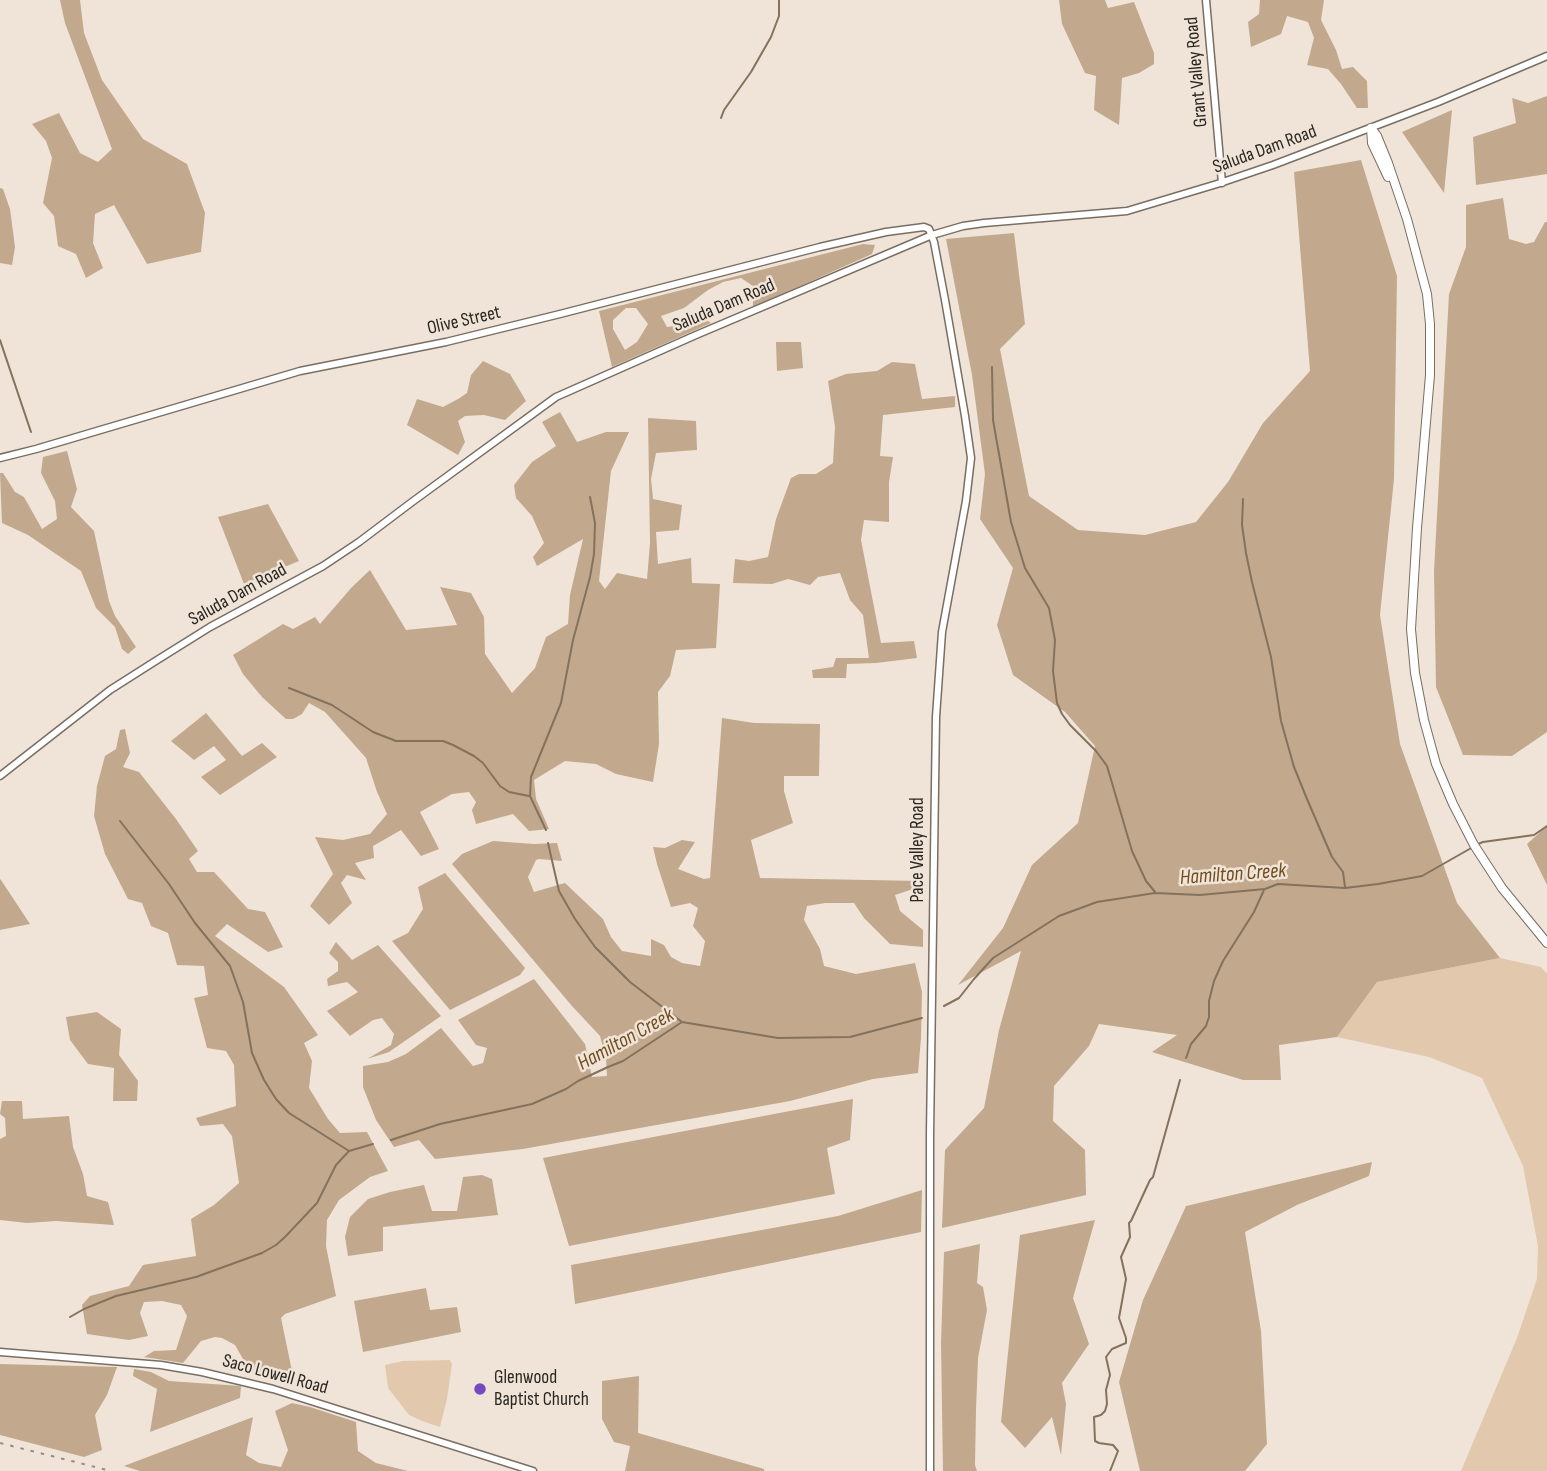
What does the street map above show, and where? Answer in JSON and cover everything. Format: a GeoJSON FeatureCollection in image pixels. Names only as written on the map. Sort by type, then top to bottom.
{"type":"FeatureCollection","features":[{"type":"Feature","properties":{"kind":"main road"},"geometry":{"type":"LineString","coordinates":[[1371,128],[1373,143],[1407,219],[1427,294],[1430,324],[1430,375],[1411,629],[1415,673],[1424,720],[1436,764],[1474,845],[1502,888],[1547,943]]}},
{"type":"Feature","properties":{"kind":"street","name":"Grant Valley Road"},"geometry":{"type":"LineString","coordinates":[[1206,0],[1222,183]]}},
{"type":"Feature","properties":{"kind":"street","name":"Saluda Dam Road"},"geometry":{"type":"LineString","coordinates":[[0,776],[110,690],[210,627],[324,566],[556,397],[932,235],[984,223],[1127,211],[1273,165],[1547,56]]}},
{"type":"Feature","properties":{"kind":"street","name":"Olive Street"},"geometry":{"type":"LineString","coordinates":[[0,458],[300,371],[446,342],[886,232],[924,227],[929,229],[932,235]]}},
{"type":"Feature","properties":{"kind":"street","name":"Pace Valley Road"},"geometry":{"type":"LineString","coordinates":[[930,1471],[930,1134],[936,716],[942,632],[966,502],[971,458],[932,235]]}},
{"type":"Feature","properties":{"kind":"street","name":"Saco Lowell Road"},"geometry":{"type":"LineString","coordinates":[[0,1352],[161,1365],[202,1372],[284,1392],[533,1471]]}},
{"type":"Feature","properties":{"kind":"shaded area"},"geometry":{"type":"Polygon","coordinates":[[[60,0],[80,0],[84,33],[102,80],[143,139],[187,164],[205,213],[201,252],[147,264],[114,205],[95,214],[93,243],[103,268],[86,278],[76,254],[58,246],[54,216],[43,203],[52,158],[46,141],[32,124],[59,113],[80,153],[98,162],[112,149],[65,23],[60,0]]]}},
{"type":"Feature","properties":{"kind":"shaded area"},"geometry":{"type":"Polygon","coordinates":[[[1059,0],[1105,0],[1108,8],[1134,2],[1154,53],[1154,64],[1139,73],[1122,78],[1119,125],[1094,110],[1096,76],[1085,73],[1062,24],[1059,0]]]}},
{"type":"Feature","properties":{"kind":"shaded area"},"geometry":{"type":"Polygon","coordinates":[[[1260,0],[1324,0],[1321,20],[1342,69],[1353,67],[1367,81],[1368,108],[1357,108],[1328,69],[1307,65],[1314,38],[1308,22],[1287,16],[1281,34],[1251,47],[1248,22],[1259,14],[1260,0]]]}},
{"type":"Feature","properties":{"kind":"shaded area"},"geometry":{"type":"Polygon","coordinates":[[[1547,96],[1547,174],[1476,185],[1473,137],[1516,123],[1512,98],[1528,103],[1547,96]]]}},
{"type":"Feature","properties":{"kind":"shaded area"},"geometry":{"type":"Polygon","coordinates":[[[1452,110],[1444,193],[1402,132],[1452,110]]]}},
{"type":"Feature","properties":{"kind":"shaded area"},"geometry":{"type":"Polygon","coordinates":[[[1361,160],[1397,276],[1394,479],[1380,615],[1400,744],[1457,903],[1500,958],[1377,982],[1337,1037],[1279,1045],[1281,1080],[1243,1080],[1152,1052],[1177,1035],[1099,1024],[1089,1046],[1054,1086],[1053,1121],[1085,1150],[1086,1195],[942,1228],[945,1150],[984,1108],[999,1030],[1021,951],[958,985],[1003,928],[1032,865],[1078,823],[1095,746],[1065,712],[1013,675],[997,625],[1013,568],[980,519],[985,474],[972,375],[946,239],[1014,233],[1025,324],[1000,349],[1029,496],[1078,530],[1145,535],[1196,522],[1228,482],[1263,423],[1310,371],[1294,172],[1361,160]]]}},
{"type":"Feature","properties":{"kind":"shaded area"},"geometry":{"type":"Polygon","coordinates":[[[0,188],[3,189],[10,209],[15,247],[12,265],[0,263],[0,188]]]}},
{"type":"Feature","properties":{"kind":"shaded area"},"geometry":{"type":"Polygon","coordinates":[[[1503,198],[1509,239],[1526,244],[1534,242],[1547,222],[1547,732],[1512,756],[1463,755],[1436,687],[1434,571],[1449,294],[1466,247],[1466,205],[1503,198]]]}},
{"type":"Feature","properties":{"kind":"shaded area"},"geometry":{"type":"Polygon","coordinates":[[[863,244],[875,245],[872,254],[753,307],[753,286],[741,278],[723,282],[684,308],[661,316],[667,327],[708,321],[711,323],[612,367],[599,311],[863,244]],[[626,308],[613,320],[613,329],[625,350],[637,342],[648,324],[636,308],[626,308]]]}},
{"type":"Feature","properties":{"kind":"shaded area"},"geometry":{"type":"Polygon","coordinates":[[[776,342],[801,342],[803,368],[777,371],[776,342]]]}},
{"type":"Feature","properties":{"kind":"shaded area"},"geometry":{"type":"Polygon","coordinates":[[[483,361],[510,374],[526,401],[505,420],[484,415],[465,416],[458,421],[465,442],[458,455],[407,425],[417,399],[443,407],[467,393],[471,375],[483,361]]]}},
{"type":"Feature","properties":{"kind":"shaded area"},"geometry":{"type":"Polygon","coordinates":[[[892,362],[915,364],[922,399],[955,396],[955,407],[883,415],[880,456],[893,457],[889,482],[889,522],[864,520],[861,540],[881,643],[914,641],[917,658],[847,664],[846,678],[813,678],[812,670],[833,667],[836,658],[869,658],[863,615],[850,600],[840,573],[818,577],[810,585],[788,579],[772,584],[733,583],[735,559],[749,561],[768,557],[776,519],[791,478],[799,474],[816,474],[833,463],[835,427],[828,381],[846,374],[877,371],[892,362]]]}},
{"type":"Feature","properties":{"kind":"shaded area"},"geometry":{"type":"Polygon","coordinates":[[[560,412],[577,442],[606,432],[629,432],[611,471],[599,581],[605,589],[617,573],[647,579],[650,543],[648,418],[696,421],[697,450],[656,453],[651,479],[653,499],[682,505],[679,530],[656,532],[658,564],[691,558],[692,583],[720,584],[716,648],[676,650],[670,676],[658,692],[659,744],[653,782],[616,774],[596,764],[565,761],[534,780],[536,799],[549,829],[529,831],[513,814],[476,824],[472,810],[476,802],[469,792],[452,794],[420,812],[439,849],[421,856],[401,830],[373,846],[374,858],[355,863],[366,880],[347,875],[341,883],[352,903],[329,925],[310,906],[333,874],[315,837],[343,840],[370,834],[387,814],[366,758],[325,712],[309,703],[302,714],[286,719],[262,697],[243,674],[233,655],[283,624],[293,629],[315,617],[320,624],[370,570],[406,630],[457,625],[440,587],[471,593],[484,617],[485,654],[512,693],[535,668],[546,637],[568,624],[570,595],[583,539],[537,566],[533,557],[544,543],[532,516],[516,498],[514,485],[532,462],[556,446],[542,422],[560,412]]]}},
{"type":"Feature","properties":{"kind":"shaded area"},"geometry":{"type":"Polygon","coordinates":[[[67,451],[77,489],[71,507],[94,531],[109,601],[115,616],[136,647],[128,654],[122,649],[115,627],[96,608],[81,571],[28,535],[2,523],[0,473],[3,473],[15,492],[24,497],[42,529],[57,519],[55,501],[41,473],[43,457],[67,451]]]}},
{"type":"Feature","properties":{"kind":"shaded area"},"geometry":{"type":"Polygon","coordinates":[[[268,504],[299,561],[244,584],[218,517],[268,504]]]}},
{"type":"Feature","properties":{"kind":"shaded area"},"geometry":{"type":"Polygon","coordinates":[[[206,713],[242,756],[262,743],[277,757],[220,795],[201,777],[226,760],[214,746],[194,760],[171,741],[206,713]]]}},
{"type":"Feature","properties":{"kind":"shaded area"},"geometry":{"type":"Polygon","coordinates":[[[722,718],[754,723],[820,724],[819,776],[784,776],[784,791],[793,823],[751,840],[760,878],[922,881],[919,887],[895,895],[900,911],[923,930],[923,947],[890,944],[864,918],[854,903],[807,906],[804,920],[820,949],[824,966],[856,974],[915,963],[922,992],[918,1073],[873,1079],[790,1101],[523,1149],[435,1159],[419,1140],[394,1147],[376,1120],[363,1087],[363,1066],[388,1062],[406,1054],[441,1028],[473,1066],[483,1063],[487,1048],[476,1045],[458,1020],[534,979],[585,1044],[592,1077],[607,1076],[600,1036],[452,864],[462,854],[493,841],[557,843],[562,861],[536,860],[528,877],[534,892],[565,883],[603,919],[611,937],[622,951],[651,956],[651,939],[664,945],[671,957],[682,963],[700,966],[705,941],[693,926],[698,908],[690,903],[671,907],[653,847],[665,848],[682,840],[695,842],[678,869],[704,879],[710,878],[722,718]]]}},
{"type":"Feature","properties":{"kind":"shaded area"},"geometry":{"type":"Polygon","coordinates":[[[125,729],[130,753],[123,767],[139,772],[176,819],[198,851],[189,859],[197,872],[214,872],[248,909],[265,912],[283,947],[268,952],[227,924],[215,936],[284,987],[318,1035],[304,1043],[312,1061],[309,1088],[340,1133],[367,1132],[388,1171],[370,1177],[339,1200],[327,1220],[326,1246],[336,1296],[285,1314],[281,1318],[293,1376],[285,1378],[245,1372],[243,1359],[235,1345],[215,1337],[201,1341],[183,1363],[144,1357],[154,1351],[176,1350],[187,1316],[181,1305],[162,1301],[144,1302],[140,1313],[148,1336],[129,1340],[87,1334],[82,1305],[90,1296],[129,1286],[143,1265],[196,1256],[191,1219],[214,1205],[239,1183],[232,1136],[223,1124],[200,1126],[196,1118],[236,1106],[234,1065],[226,1051],[207,1048],[194,998],[208,995],[204,966],[177,965],[168,933],[151,926],[142,903],[128,899],[105,854],[94,816],[97,786],[105,756],[116,749],[120,730],[125,729]]]}},
{"type":"Feature","properties":{"kind":"shaded area"},"geometry":{"type":"Polygon","coordinates":[[[1547,826],[1547,885],[1527,844],[1547,826]]]}},
{"type":"Feature","properties":{"kind":"shaded area"},"geometry":{"type":"Polygon","coordinates":[[[445,873],[525,968],[520,975],[450,1010],[392,941],[408,933],[423,909],[418,887],[445,873]]]}},
{"type":"Feature","properties":{"kind":"shaded area"},"geometry":{"type":"Polygon","coordinates":[[[1,880],[30,924],[0,930],[1,880]]]}},
{"type":"Feature","properties":{"kind":"shaded area"},"geometry":{"type":"Polygon","coordinates":[[[336,942],[352,960],[378,945],[441,1016],[389,1052],[367,1059],[391,1045],[394,1034],[382,1018],[373,1020],[350,1036],[327,1011],[358,992],[347,982],[328,986],[327,979],[338,971],[338,962],[329,953],[336,942]]]}},
{"type":"Feature","properties":{"kind":"shaded area"},"geometry":{"type":"Polygon","coordinates":[[[1500,958],[1541,967],[1547,974],[1547,1471],[1461,1471],[1517,1338],[1537,1279],[1538,1246],[1523,1166],[1482,1078],[1429,1057],[1337,1037],[1377,982],[1500,958]]]}},
{"type":"Feature","properties":{"kind":"shaded area"},"geometry":{"type":"Polygon","coordinates":[[[97,1012],[121,1029],[119,1055],[138,1081],[137,1101],[113,1101],[114,1068],[88,1064],[70,1040],[66,1017],[97,1012]]]}},
{"type":"Feature","properties":{"kind":"shaded area"},"geometry":{"type":"Polygon","coordinates":[[[853,1099],[850,1140],[827,1148],[835,1194],[569,1246],[543,1158],[853,1099]]]}},
{"type":"Feature","properties":{"kind":"shaded area"},"geometry":{"type":"Polygon","coordinates":[[[2,1101],[22,1101],[23,1119],[69,1116],[73,1147],[83,1174],[87,1196],[108,1202],[114,1225],[0,1220],[0,1139],[6,1136],[5,1118],[0,1114],[2,1101]]]}},
{"type":"Feature","properties":{"kind":"shaded area"},"geometry":{"type":"Polygon","coordinates":[[[1372,1162],[1369,1176],[1297,1205],[1245,1232],[1261,1331],[1267,1444],[1245,1471],[1140,1471],[1119,1382],[1143,1300],[1186,1206],[1372,1162]]]}},
{"type":"Feature","properties":{"kind":"shaded area"},"geometry":{"type":"Polygon","coordinates":[[[482,1175],[492,1179],[498,1215],[383,1227],[383,1251],[348,1256],[345,1237],[350,1217],[368,1199],[424,1185],[432,1211],[457,1211],[463,1177],[482,1175]]]}},
{"type":"Feature","properties":{"kind":"shaded area"},"geometry":{"type":"Polygon","coordinates":[[[922,1190],[921,1232],[575,1304],[571,1265],[838,1216],[922,1190]]]}},
{"type":"Feature","properties":{"kind":"shaded area"},"geometry":{"type":"Polygon","coordinates":[[[1095,1220],[1073,1298],[1089,1344],[1062,1383],[1066,1404],[1061,1455],[1052,1417],[1025,1448],[1001,1422],[1020,1235],[1095,1220]]]}},
{"type":"Feature","properties":{"kind":"shaded area"},"geometry":{"type":"Polygon","coordinates":[[[980,1244],[977,1283],[983,1287],[987,1310],[978,1358],[977,1471],[943,1471],[941,1343],[944,1252],[980,1244]]]}},
{"type":"Feature","properties":{"kind":"shaded area"},"geometry":{"type":"Polygon","coordinates":[[[426,1288],[430,1310],[457,1307],[461,1332],[363,1352],[354,1301],[426,1288]]]}},
{"type":"Feature","properties":{"kind":"shaded area"},"geometry":{"type":"Polygon","coordinates":[[[450,1360],[452,1364],[447,1399],[440,1427],[409,1415],[388,1388],[385,1365],[403,1361],[450,1360]]]}},
{"type":"Feature","properties":{"kind":"shaded area"},"geometry":{"type":"Polygon","coordinates":[[[0,1364],[117,1367],[107,1395],[95,1415],[102,1450],[84,1457],[0,1435],[0,1364]]]}},
{"type":"Feature","properties":{"kind":"shaded area"},"geometry":{"type":"Polygon","coordinates":[[[134,1369],[151,1372],[169,1381],[241,1386],[240,1398],[150,1432],[157,1389],[133,1376],[134,1369]]]}},
{"type":"Feature","properties":{"kind":"shaded area"},"geometry":{"type":"Polygon","coordinates":[[[639,1376],[638,1433],[764,1471],[625,1471],[630,1446],[614,1442],[602,1419],[602,1381],[639,1376]]]}},
{"type":"Feature","properties":{"kind":"shaded area"},"geometry":{"type":"Polygon","coordinates":[[[292,1403],[356,1422],[358,1451],[376,1463],[408,1471],[140,1471],[124,1466],[253,1417],[246,1455],[259,1463],[281,1467],[288,1450],[275,1411],[292,1403]]]}},
{"type":"Feature","properties":{"kind":"waterway"},"geometry":{"type":"LineString","coordinates":[[721,118],[771,37],[779,16],[779,0]]}},
{"type":"Feature","properties":{"kind":"waterway"},"geometry":{"type":"LineString","coordinates":[[0,340],[31,432]]}},
{"type":"Feature","properties":{"kind":"waterway"},"geometry":{"type":"LineString","coordinates":[[992,367],[993,420],[1011,522],[1025,568],[1049,608],[1055,640],[1053,671],[1057,703],[1070,725],[1107,766],[1132,851],[1146,881],[1155,892]]}},
{"type":"Feature","properties":{"kind":"waterway"},"geometry":{"type":"LineString","coordinates":[[546,830],[530,796],[531,777],[561,703],[573,640],[590,577],[595,523],[590,497]]}},
{"type":"Feature","properties":{"kind":"waterway"},"geometry":{"type":"LineString","coordinates":[[1243,499],[1242,525],[1246,553],[1271,657],[1281,721],[1294,767],[1332,857],[1343,872],[1345,887]]}},
{"type":"Feature","properties":{"kind":"waterway"},"geometry":{"type":"LineString","coordinates":[[289,688],[332,705],[373,732],[396,741],[443,741],[453,745],[483,763],[500,786],[509,792],[529,796]]}},
{"type":"Feature","properties":{"kind":"waterway","name":"Hamilton Creek"},"geometry":{"type":"LineString","coordinates":[[120,821],[230,966],[243,1002],[252,1053],[276,1099],[289,1113],[349,1151]]}},
{"type":"Feature","properties":{"kind":"waterway","name":"Hamilton Creek"},"geometry":{"type":"LineString","coordinates":[[1478,844],[1534,835],[1547,826]]}},
{"type":"Feature","properties":{"kind":"waterway","name":"Hamilton Creek"},"geometry":{"type":"LineString","coordinates":[[548,843],[559,891],[595,947],[630,982],[682,1022],[778,1038],[850,1037],[922,1018]]}},
{"type":"Feature","properties":{"kind":"waterway","name":"Hamilton Creek"},"geometry":{"type":"LineString","coordinates":[[944,1006],[959,998],[993,958],[1059,916],[1097,902],[1155,893],[1200,895],[1265,889],[1278,884],[1345,888],[1378,884],[1422,876],[1473,847]]}},
{"type":"Feature","properties":{"kind":"waterway"},"geometry":{"type":"LineString","coordinates":[[1186,1058],[1191,1044],[1206,1026],[1214,981],[1223,961],[1254,912],[1264,890]]}},
{"type":"Feature","properties":{"kind":"waterway","name":"Hamilton Creek"},"geometry":{"type":"LineString","coordinates":[[391,1140],[440,1124],[532,1104],[623,1061],[682,1022]]}},
{"type":"Feature","properties":{"kind":"waterway"},"geometry":{"type":"LineString","coordinates":[[1110,1471],[1118,1451],[1113,1445],[1095,1441],[1094,1417],[1101,1415],[1107,1404],[1106,1390],[1110,1375],[1106,1357],[1112,1349],[1126,1343],[1119,1318],[1126,1279],[1121,1257],[1130,1237],[1129,1223],[1153,1177],[1180,1080]]}},
{"type":"Feature","properties":{"kind":"waterway"},"geometry":{"type":"LineString","coordinates":[[70,1317],[116,1296],[196,1277],[262,1253],[285,1237],[317,1203],[336,1165],[349,1151],[373,1144]]}},
{"type":"Feature","properties":{"kind":"railway"},"geometry":{"type":"LineString","coordinates":[[0,1443],[111,1471]]}},
{"type":"Feature","properties":{"kind":"place","name":"Glenwood Baptist Church"},"geometry":{"type":"Point","coordinates":[480,1389]}}]}
